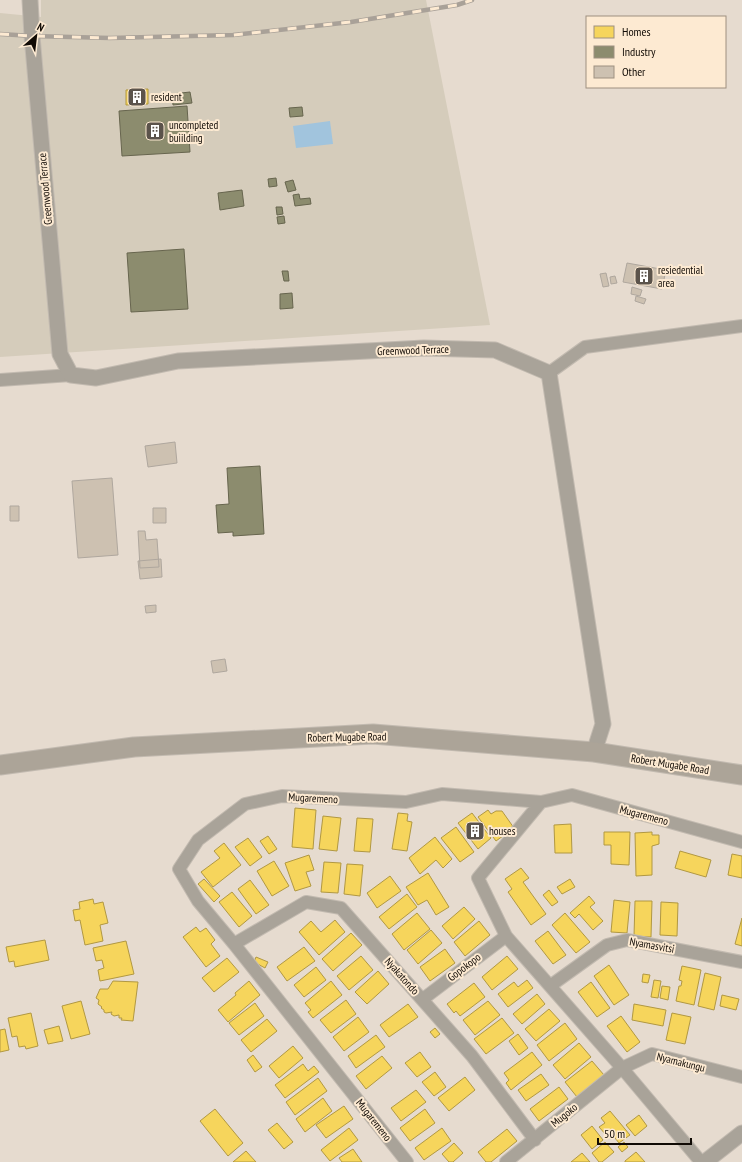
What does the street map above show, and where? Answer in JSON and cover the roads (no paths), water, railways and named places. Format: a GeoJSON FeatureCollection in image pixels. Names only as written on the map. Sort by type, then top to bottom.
{"type":"FeatureCollection","features":[{"type":"Feature","properties":{"kind":"main road","name":"Robert Mugabe Road"},"geometry":{"type":"LineString","coordinates":[[0,765],[134,747],[373,734],[594,752],[742,775]]}},
{"type":"Feature","properties":{"kind":"street","name":"Greenwood Terrace"},"geometry":{"type":"LineString","coordinates":[[30,0],[60,354],[71,375]]}},
{"type":"Feature","properties":{"kind":"street"},"geometry":{"type":"LineString","coordinates":[[594,752],[603,724],[549,373],[585,347],[742,326]]}},
{"type":"Feature","properties":{"kind":"street","name":"Greenwood Terrace"},"geometry":{"type":"LineString","coordinates":[[0,380],[71,375],[96,378],[178,361],[424,348],[494,350],[549,373]]}},
{"type":"Feature","properties":{"kind":"street","name":"Mugaremeno"},"geometry":{"type":"LineString","coordinates":[[407,1162],[234,944],[198,901],[179,869],[198,840],[245,804],[282,796],[406,802],[442,794],[541,802],[572,795],[742,842]]}},
{"type":"Feature","properties":{"kind":"street"},"geometry":{"type":"LineString","coordinates":[[541,802],[478,878],[506,936],[622,1068],[701,1162]]}},
{"type":"Feature","properties":{"kind":"street","name":"Nyakatondo"},"geometry":{"type":"LineString","coordinates":[[234,944],[306,902],[341,908],[472,1056],[535,1140]]}},
{"type":"Feature","properties":{"kind":"street","name":"Gopokopo"},"geometry":{"type":"LineString","coordinates":[[422,999],[506,936]]}},
{"type":"Feature","properties":{"kind":"street","name":"Nyamasvitsi"},"geometry":{"type":"LineString","coordinates":[[550,986],[606,945],[627,940],[742,962]]}},
{"type":"Feature","properties":{"kind":"street","name":"Nyamakungu"},"geometry":{"type":"LineString","coordinates":[[622,1068],[652,1054],[742,1077]]}},
{"type":"Feature","properties":{"kind":"street","name":"Mugoko"},"geometry":{"type":"LineString","coordinates":[[506,1162],[622,1068]]}},
{"type":"Feature","properties":{"kind":"street"},"geometry":{"type":"LineString","coordinates":[[705,1162],[742,1133]]}},
{"type":"Feature","properties":{"kind":"water"},"geometry":{"type":"Polygon","coordinates":[[[330,121],[333,144],[296,148],[293,126],[330,121]]]}},
{"type":"Feature","properties":{"kind":"railway"},"geometry":{"type":"LineString","coordinates":[[0,34],[110,38],[233,35],[351,22],[457,5],[472,0]]}},
{"type":"Feature","properties":{"kind":"place","name":"resident"},"geometry":{"type":"Point","coordinates":[137,97]}},
{"type":"Feature","properties":{"kind":"place","name":"uncompleted buiilding"},"geometry":{"type":"Point","coordinates":[155,131]}},
{"type":"Feature","properties":{"kind":"place","name":"resiedential area"},"geometry":{"type":"Point","coordinates":[644,276]}},
{"type":"Feature","properties":{"kind":"place","name":"houses"},"geometry":{"type":"Point","coordinates":[475,831]}}]}
